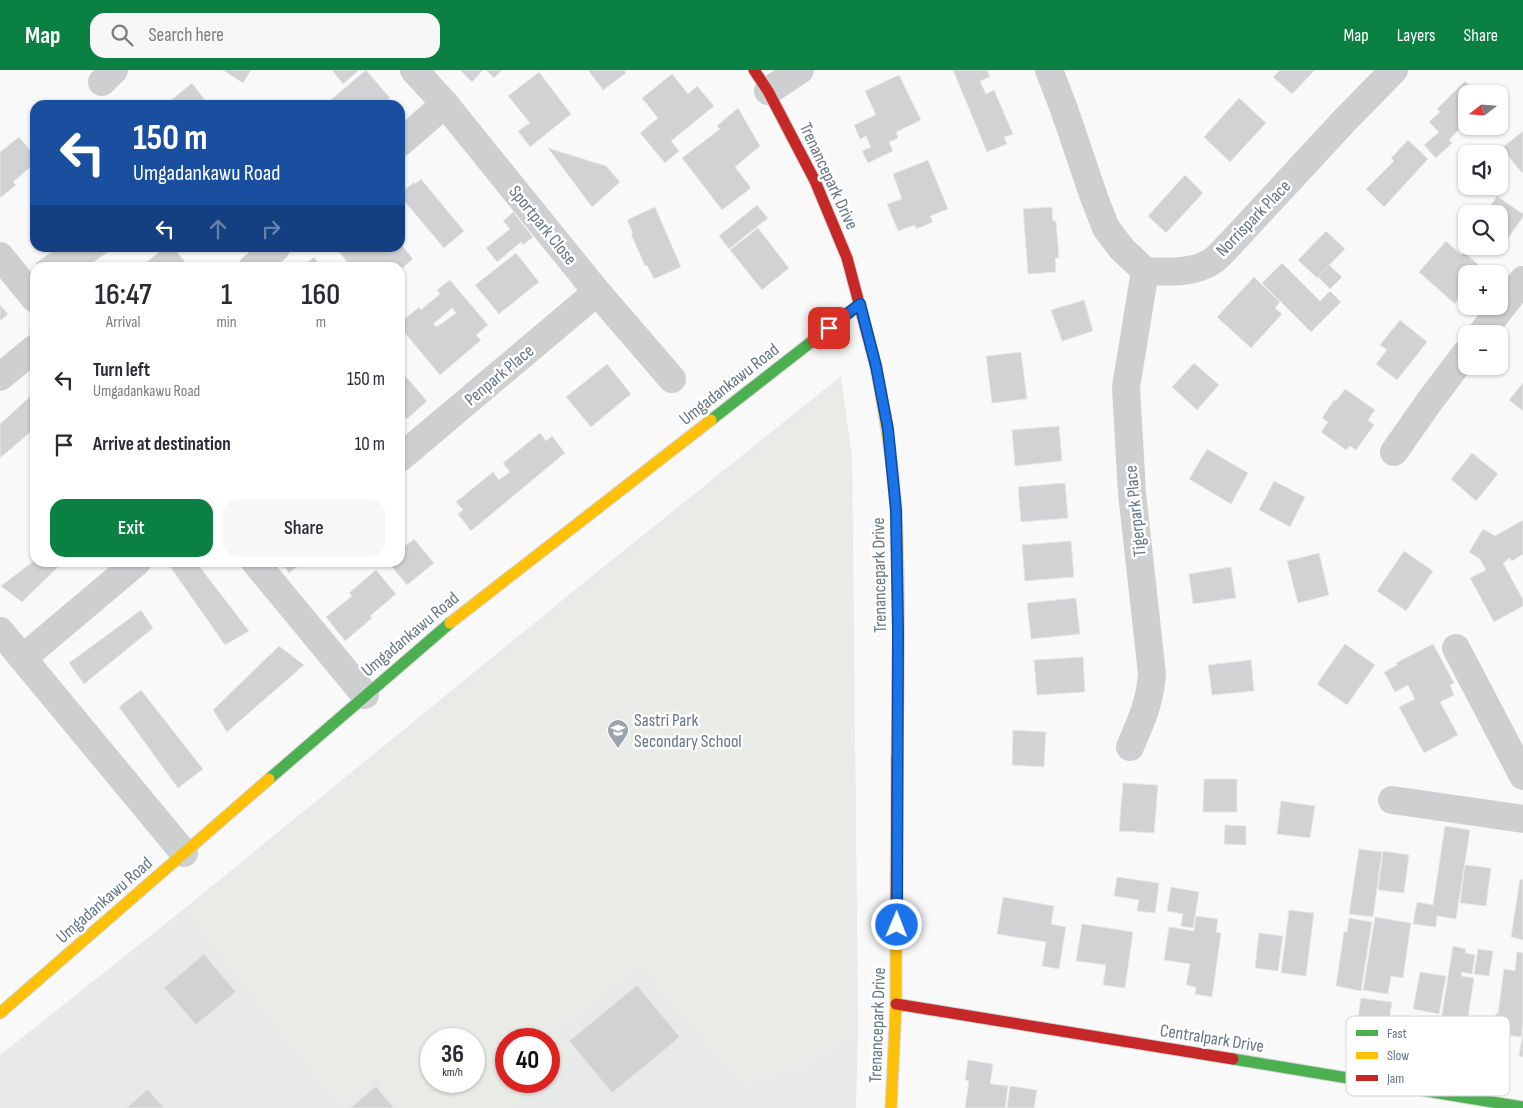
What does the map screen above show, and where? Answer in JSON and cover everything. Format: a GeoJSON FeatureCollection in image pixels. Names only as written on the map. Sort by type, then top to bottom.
{"type":"FeatureCollection","features":[{"type":"Feature","properties":{"kind":"street","name":"Sportpark Close"},"geometry":{"type":"LineString","coordinates":[[414,70],[445,104],[597,292],[672,379]]}},
{"type":"Feature","properties":{"kind":"street"},"geometry":{"type":"LineString","coordinates":[[761,80],[800,70]]}},
{"type":"Feature","properties":{"kind":"street"},"geometry":{"type":"LineString","coordinates":[[1049,70],[1106,228],[1121,248],[1145,271]]}},
{"type":"Feature","properties":{"kind":"street","name":"Norrispark Place"},"geometry":{"type":"LineString","coordinates":[[1145,271],[1171,272],[1194,268],[1213,261],[1394,70]]}},
{"type":"Feature","properties":{"kind":"street","name":"Trenancepark Drive"},"geometry":{"type":"LineString","coordinates":[[761,80],[815,181],[847,258],[876,366],[888,429],[896,510],[898,631],[896,1004],[892,1108]]}},
{"type":"Feature","properties":{"kind":"street"},"geometry":{"type":"LineString","coordinates":[[405,139],[445,104]]}},
{"type":"Feature","properties":{"kind":"street"},"geometry":{"type":"LineString","coordinates":[[259,262],[271,252]]}},
{"type":"Feature","properties":{"kind":"street"},"geometry":{"type":"LineString","coordinates":[[0,256],[30,292]]}},
{"type":"Feature","properties":{"kind":"street","name":"Tigerpark Place"},"geometry":{"type":"LineString","coordinates":[[1130,747],[1143,720],[1151,694],[1152,674],[1132,493],[1126,387],[1145,271]]}},
{"type":"Feature","properties":{"kind":"street"},"geometry":{"type":"LineString","coordinates":[[1488,325],[1523,280]]}},
{"type":"Feature","properties":{"kind":"street","name":"Penpark Place"},"geometry":{"type":"LineString","coordinates":[[405,454],[597,292]]}},
{"type":"Feature","properties":{"kind":"street","name":"Umgadankawu Road"},"geometry":{"type":"LineString","coordinates":[[0,1013],[436,633],[860,304]]}},
{"type":"Feature","properties":{"kind":"street"},"geometry":{"type":"LineString","coordinates":[[0,377],[30,352]]}},
{"type":"Feature","properties":{"kind":"street"},"geometry":{"type":"LineString","coordinates":[[1394,452],[1458,364]]}},
{"type":"Feature","properties":{"kind":"street"},"geometry":{"type":"LineString","coordinates":[[22,658],[132,567]]}},
{"type":"Feature","properties":{"kind":"street"},"geometry":{"type":"LineString","coordinates":[[259,567],[365,695]]}},
{"type":"Feature","properties":{"kind":"street"},"geometry":{"type":"LineString","coordinates":[[0,631],[184,853]]}},
{"type":"Feature","properties":{"kind":"street"},"geometry":{"type":"LineString","coordinates":[[1456,648],[1523,776]]}},
{"type":"Feature","properties":{"kind":"street"},"geometry":{"type":"LineString","coordinates":[[1392,800],[1523,819]]}},
{"type":"Feature","properties":{"kind":"street","name":"Centralpark Drive"},"geometry":{"type":"LineString","coordinates":[[896,1004],[1346,1078]]}},
{"type":"Feature","properties":{"kind":"street","name":"Centralpark Drive"},"geometry":{"type":"LineString","coordinates":[[1456,1096],[1523,1107]]}},
{"type":"Feature","properties":{"kind":"shaded area","name":"Sastri Park Secondary School"},"geometry":{"type":"Polygon","coordinates":[[[841,376],[852,459],[858,1032],[856,1108],[0,1108],[0,1055],[174,917],[841,376]]]}},
{"type":"Feature","properties":{"kind":"shaded area","name":"Sastri Park Secondary School"},"geometry":{"type":"Polygon","coordinates":[[[839,387],[852,459],[858,1032],[808,1066],[744,1086],[640,964],[560,1029],[495,1028],[495,1093],[530,1093],[512,1108],[399,1108],[375,1079],[341,1108],[188,912],[839,387]]]}},
{"type":"Feature","properties":{"kind":"shaded area","name":"Sastri Park Secondary School"},"geometry":{"type":"Polygon","coordinates":[[[560,1035],[576,1056],[560,1069],[560,1035]]]}},
{"type":"Feature","properties":{"kind":"building"},"geometry":{"type":"Polygon","coordinates":[[[223,70],[251,70],[243,83],[223,70]]]}},
{"type":"Feature","properties":{"kind":"building"},"geometry":{"type":"Polygon","coordinates":[[[332,70],[358,70],[358,71],[343,84],[332,70]]]}},
{"type":"Feature","properties":{"kind":"building"},"geometry":{"type":"Polygon","coordinates":[[[366,70],[390,98],[388,100],[331,100],[366,70]]]}},
{"type":"Feature","properties":{"kind":"building"},"geometry":{"type":"Polygon","coordinates":[[[460,70],[483,70],[472,82],[460,70]]]}},
{"type":"Feature","properties":{"kind":"building"},"geometry":{"type":"Polygon","coordinates":[[[486,70],[502,70],[494,78],[486,70]]]}},
{"type":"Feature","properties":{"kind":"building"},"geometry":{"type":"Polygon","coordinates":[[[588,70],[624,70],[626,73],[603,90],[588,70]]]}},
{"type":"Feature","properties":{"kind":"building"},"geometry":{"type":"Polygon","coordinates":[[[953,70],[987,70],[990,77],[980,81],[986,94],[994,90],[1013,134],[1004,137],[1007,144],[987,152],[953,70]]]}},
{"type":"Feature","properties":{"kind":"building"},"geometry":{"type":"Polygon","coordinates":[[[1280,70],[1315,70],[1292,94],[1273,77],[1280,70]]]}},
{"type":"Feature","properties":{"kind":"building"},"geometry":{"type":"Polygon","coordinates":[[[539,72],[571,114],[530,147],[518,131],[530,123],[508,96],[539,72]]]}},
{"type":"Feature","properties":{"kind":"building"},"geometry":{"type":"Polygon","coordinates":[[[672,74],[688,94],[697,86],[714,106],[671,141],[679,151],[665,163],[640,133],[658,118],[642,98],[672,74]]]}},
{"type":"Feature","properties":{"kind":"building"},"geometry":{"type":"Polygon","coordinates":[[[899,75],[921,120],[896,132],[898,138],[889,142],[893,151],[868,163],[862,151],[871,147],[866,136],[860,139],[854,125],[876,115],[865,91],[899,75]]]}},
{"type":"Feature","properties":{"kind":"building"},"geometry":{"type":"Polygon","coordinates":[[[1465,81],[1469,85],[1461,85],[1465,81]]]}},
{"type":"Feature","properties":{"kind":"building"},"geometry":{"type":"Polygon","coordinates":[[[192,83],[205,100],[171,100],[192,83]]]}},
{"type":"Feature","properties":{"kind":"building"},"geometry":{"type":"Polygon","coordinates":[[[1458,88],[1458,130],[1449,140],[1452,143],[1436,158],[1424,145],[1439,132],[1429,122],[1440,112],[1437,109],[1458,88]]]}},
{"type":"Feature","properties":{"kind":"building"},"geometry":{"type":"Polygon","coordinates":[[[1239,98],[1266,123],[1230,162],[1204,137],[1239,98]]]}},
{"type":"Feature","properties":{"kind":"building"},"geometry":{"type":"Polygon","coordinates":[[[738,108],[760,146],[735,167],[751,188],[722,210],[682,158],[720,129],[717,126],[738,108]]]}},
{"type":"Feature","properties":{"kind":"building"},"geometry":{"type":"Polygon","coordinates":[[[1523,131],[1522,173],[1508,156],[1508,145],[1506,145],[1523,131]]]}},
{"type":"Feature","properties":{"kind":"building"},"geometry":{"type":"Polygon","coordinates":[[[19,137],[30,150],[30,167],[13,182],[16,185],[0,198],[0,152],[19,137]]]}},
{"type":"Feature","properties":{"kind":"building"},"geometry":{"type":"Polygon","coordinates":[[[1408,140],[1428,159],[1384,207],[1366,189],[1394,161],[1391,158],[1408,140]]]}},
{"type":"Feature","properties":{"kind":"building"},"geometry":{"type":"Polygon","coordinates":[[[548,148],[606,166],[620,182],[592,207],[548,148]]]}},
{"type":"Feature","properties":{"kind":"building"},"geometry":{"type":"Polygon","coordinates":[[[928,160],[948,209],[930,216],[933,222],[916,229],[915,225],[898,231],[887,204],[902,199],[893,174],[928,160]]]}},
{"type":"Feature","properties":{"kind":"building"},"geometry":{"type":"Polygon","coordinates":[[[1185,175],[1203,193],[1166,233],[1148,216],[1185,175]]]}},
{"type":"Feature","properties":{"kind":"building"},"geometry":{"type":"Polygon","coordinates":[[[421,179],[464,231],[444,248],[405,202],[405,190],[414,182],[415,184],[421,179]]]}},
{"type":"Feature","properties":{"kind":"building"},"geometry":{"type":"Polygon","coordinates":[[[1497,196],[1523,214],[1523,217],[1508,238],[1508,205],[1491,205],[1497,196]]]}},
{"type":"Feature","properties":{"kind":"building"},"geometry":{"type":"Polygon","coordinates":[[[757,205],[768,218],[729,249],[719,236],[757,205]]]}},
{"type":"Feature","properties":{"kind":"building"},"geometry":{"type":"Polygon","coordinates":[[[655,207],[681,267],[654,279],[647,265],[645,266],[627,220],[655,207]]]}},
{"type":"Feature","properties":{"kind":"building"},"geometry":{"type":"Polygon","coordinates":[[[1052,207],[1053,221],[1056,221],[1059,258],[1055,258],[1056,272],[1028,274],[1023,209],[1052,207]]]}},
{"type":"Feature","properties":{"kind":"building"},"geometry":{"type":"Polygon","coordinates":[[[513,212],[533,237],[523,245],[521,242],[497,262],[486,248],[510,229],[503,221],[513,212]]]}},
{"type":"Feature","properties":{"kind":"building"},"geometry":{"type":"Polygon","coordinates":[[[758,228],[789,268],[762,290],[730,250],[758,228]]]}},
{"type":"Feature","properties":{"kind":"building"},"geometry":{"type":"Polygon","coordinates":[[[1326,231],[1345,249],[1317,278],[1298,260],[1326,231]]]}},
{"type":"Feature","properties":{"kind":"building"},"geometry":{"type":"Polygon","coordinates":[[[1446,241],[1458,252],[1458,255],[1467,255],[1478,265],[1458,265],[1458,300],[1455,304],[1419,272],[1446,241]]]}},
{"type":"Feature","properties":{"kind":"building"},"geometry":{"type":"Polygon","coordinates":[[[405,249],[413,259],[405,266],[405,262],[347,262],[339,252],[405,252],[405,249]]]}},
{"type":"Feature","properties":{"kind":"building"},"geometry":{"type":"Polygon","coordinates":[[[51,252],[108,252],[94,262],[37,262],[51,252]]]}},
{"type":"Feature","properties":{"kind":"building"},"geometry":{"type":"Polygon","coordinates":[[[159,252],[177,252],[185,262],[147,262],[159,252]]]}},
{"type":"Feature","properties":{"kind":"building"},"geometry":{"type":"Polygon","coordinates":[[[516,253],[539,282],[499,314],[475,285],[516,253]]]}},
{"type":"Feature","properties":{"kind":"building"},"geometry":{"type":"Polygon","coordinates":[[[314,257],[318,262],[308,262],[314,257]]]}},
{"type":"Feature","properties":{"kind":"building"},"geometry":{"type":"Polygon","coordinates":[[[1282,263],[1320,301],[1330,291],[1341,302],[1311,332],[1262,283],[1282,263]]]}},
{"type":"Feature","properties":{"kind":"building"},"geometry":{"type":"Polygon","coordinates":[[[1329,265],[1342,277],[1330,289],[1318,277],[1329,265]]]}},
{"type":"Feature","properties":{"kind":"building"},"geometry":{"type":"Polygon","coordinates":[[[1254,277],[1280,302],[1275,308],[1282,314],[1251,348],[1217,317],[1254,277]]]}},
{"type":"Feature","properties":{"kind":"building"},"geometry":{"type":"Polygon","coordinates":[[[450,280],[488,325],[476,335],[481,340],[440,375],[405,333],[405,319],[419,307],[421,310],[440,294],[437,290],[450,280]],[[452,308],[433,324],[437,327],[456,313],[452,308]]]}},
{"type":"Feature","properties":{"kind":"building"},"geometry":{"type":"Polygon","coordinates":[[[1084,300],[1093,331],[1062,341],[1051,310],[1084,300]]]}},
{"type":"Feature","properties":{"kind":"building"},"geometry":{"type":"Polygon","coordinates":[[[0,305],[8,314],[0,321],[0,305]]]}},
{"type":"Feature","properties":{"kind":"building"},"geometry":{"type":"Polygon","coordinates":[[[1400,320],[1427,342],[1397,380],[1376,364],[1387,350],[1380,345],[1400,320]]]}},
{"type":"Feature","properties":{"kind":"building"},"geometry":{"type":"Polygon","coordinates":[[[1021,352],[1027,399],[992,403],[986,356],[1021,352]]]}},
{"type":"Feature","properties":{"kind":"building"},"geometry":{"type":"Polygon","coordinates":[[[1194,363],[1219,385],[1197,410],[1172,387],[1194,363]]]}},
{"type":"Feature","properties":{"kind":"building"},"geometry":{"type":"Polygon","coordinates":[[[607,364],[631,394],[591,427],[566,397],[607,364]]]}},
{"type":"Feature","properties":{"kind":"building"},"geometry":{"type":"Polygon","coordinates":[[[405,376],[427,401],[407,419],[405,417],[405,376]]]}},
{"type":"Feature","properties":{"kind":"building"},"geometry":{"type":"Polygon","coordinates":[[[1523,383],[1523,411],[1509,400],[1523,383]]]}},
{"type":"Feature","properties":{"kind":"building"},"geometry":{"type":"Polygon","coordinates":[[[1345,389],[1375,410],[1368,420],[1374,425],[1356,450],[1350,446],[1346,450],[1321,432],[1328,422],[1322,418],[1334,400],[1336,401],[1345,389]]]}},
{"type":"Feature","properties":{"kind":"building"},"geometry":{"type":"Polygon","coordinates":[[[30,397],[30,432],[0,458],[0,424],[30,397]]]}},
{"type":"Feature","properties":{"kind":"building"},"geometry":{"type":"Polygon","coordinates":[[[1059,426],[1062,461],[1015,466],[1012,430],[1059,426]]]}},
{"type":"Feature","properties":{"kind":"building"},"geometry":{"type":"Polygon","coordinates":[[[540,433],[546,441],[552,436],[565,453],[471,531],[458,514],[463,510],[456,502],[493,472],[499,480],[510,472],[503,463],[540,433]]]}},
{"type":"Feature","properties":{"kind":"building"},"geometry":{"type":"Polygon","coordinates":[[[1207,449],[1248,473],[1231,504],[1189,479],[1207,449]]]}},
{"type":"Feature","properties":{"kind":"building"},"geometry":{"type":"Polygon","coordinates":[[[1472,453],[1498,474],[1476,501],[1451,479],[1472,453]]]}},
{"type":"Feature","properties":{"kind":"building"},"geometry":{"type":"Polygon","coordinates":[[[1274,481],[1305,497],[1290,527],[1259,510],[1274,481]]]}},
{"type":"Feature","properties":{"kind":"building"},"geometry":{"type":"Polygon","coordinates":[[[1065,483],[1068,518],[1021,522],[1018,487],[1065,483]]]}},
{"type":"Feature","properties":{"kind":"building"},"geometry":{"type":"Polygon","coordinates":[[[1523,520],[1523,554],[1512,561],[1510,558],[1503,563],[1523,600],[1523,606],[1494,622],[1470,578],[1486,570],[1480,559],[1469,552],[1483,529],[1495,536],[1523,520]]]}},
{"type":"Feature","properties":{"kind":"building"},"geometry":{"type":"Polygon","coordinates":[[[414,539],[434,563],[407,585],[392,567],[405,567],[405,546],[414,539]]]}},
{"type":"Feature","properties":{"kind":"building"},"geometry":{"type":"Polygon","coordinates":[[[1071,541],[1074,577],[1025,581],[1022,545],[1071,541]]]}},
{"type":"Feature","properties":{"kind":"building"},"geometry":{"type":"Polygon","coordinates":[[[1404,551],[1433,571],[1406,611],[1377,591],[1404,551]]]}},
{"type":"Feature","properties":{"kind":"building"},"geometry":{"type":"Polygon","coordinates":[[[1319,553],[1329,595],[1298,603],[1287,561],[1319,553]]]}},
{"type":"Feature","properties":{"kind":"building"},"geometry":{"type":"Polygon","coordinates":[[[30,564],[30,567],[58,567],[22,602],[1,586],[30,564]]]}},
{"type":"Feature","properties":{"kind":"building"},"geometry":{"type":"Polygon","coordinates":[[[170,567],[200,567],[249,631],[225,645],[170,567]]]}},
{"type":"Feature","properties":{"kind":"building"},"geometry":{"type":"Polygon","coordinates":[[[285,567],[296,567],[289,573],[285,567]]]}},
{"type":"Feature","properties":{"kind":"building"},"geometry":{"type":"Polygon","coordinates":[[[1231,567],[1236,598],[1193,604],[1189,574],[1231,567]]]}},
{"type":"Feature","properties":{"kind":"building"},"geometry":{"type":"Polygon","coordinates":[[[376,570],[396,594],[345,641],[326,617],[352,596],[349,593],[376,570]]]}},
{"type":"Feature","properties":{"kind":"building"},"geometry":{"type":"Polygon","coordinates":[[[1076,598],[1080,634],[1031,639],[1027,603],[1076,598]]]}},
{"type":"Feature","properties":{"kind":"building"},"geometry":{"type":"Polygon","coordinates":[[[141,610],[153,628],[84,684],[69,663],[141,610]]]}},
{"type":"Feature","properties":{"kind":"building"},"geometry":{"type":"Polygon","coordinates":[[[1345,644],[1375,665],[1347,705],[1317,684],[1345,644]]]}},
{"type":"Feature","properties":{"kind":"building"},"geometry":{"type":"Polygon","coordinates":[[[1433,644],[1454,683],[1450,685],[1454,695],[1440,702],[1458,735],[1424,753],[1399,707],[1415,699],[1408,685],[1395,692],[1384,672],[1397,665],[1396,663],[1433,644]]]}},
{"type":"Feature","properties":{"kind":"building"},"geometry":{"type":"Polygon","coordinates":[[[279,646],[304,665],[227,732],[213,710],[279,646]]]}},
{"type":"Feature","properties":{"kind":"building"},"geometry":{"type":"Polygon","coordinates":[[[1083,657],[1085,692],[1037,695],[1034,660],[1083,657]]]}},
{"type":"Feature","properties":{"kind":"building"},"geometry":{"type":"Polygon","coordinates":[[[1251,660],[1254,691],[1212,695],[1208,665],[1251,660]]]}},
{"type":"Feature","properties":{"kind":"building"},"geometry":{"type":"Polygon","coordinates":[[[141,690],[203,769],[178,788],[119,707],[141,690]]]}},
{"type":"Feature","properties":{"kind":"building"},"geometry":{"type":"Polygon","coordinates":[[[1013,730],[1046,732],[1044,767],[1012,765],[1013,730]]]}},
{"type":"Feature","properties":{"kind":"building"},"geometry":{"type":"Polygon","coordinates":[[[1204,779],[1237,779],[1237,812],[1203,812],[1204,779]]]}},
{"type":"Feature","properties":{"kind":"building"},"geometry":{"type":"Polygon","coordinates":[[[1123,783],[1158,785],[1154,833],[1119,831],[1123,783]]]}},
{"type":"Feature","properties":{"kind":"building"},"geometry":{"type":"Polygon","coordinates":[[[1281,801],[1315,806],[1310,838],[1277,834],[1281,801]]]}},
{"type":"Feature","properties":{"kind":"building"},"geometry":{"type":"Polygon","coordinates":[[[1225,825],[1246,826],[1246,845],[1224,844],[1225,825]]]}},
{"type":"Feature","properties":{"kind":"building"},"geometry":{"type":"Polygon","coordinates":[[[1445,826],[1470,830],[1456,919],[1437,916],[1436,927],[1413,924],[1417,902],[1433,905],[1445,826]]]}},
{"type":"Feature","properties":{"kind":"building"},"geometry":{"type":"Polygon","coordinates":[[[1359,849],[1382,852],[1373,917],[1349,914],[1359,849]]]}},
{"type":"Feature","properties":{"kind":"building"},"geometry":{"type":"Polygon","coordinates":[[[1383,851],[1409,855],[1404,893],[1378,890],[1383,851]]]}},
{"type":"Feature","properties":{"kind":"building"},"geometry":{"type":"Polygon","coordinates":[[[1465,865],[1491,868],[1486,906],[1460,903],[1465,865]]]}},
{"type":"Feature","properties":{"kind":"building"},"geometry":{"type":"Polygon","coordinates":[[[1117,877],[1159,883],[1155,913],[1137,911],[1139,900],[1114,896],[1117,877]]]}},
{"type":"Feature","properties":{"kind":"building"},"geometry":{"type":"Polygon","coordinates":[[[1520,879],[1523,880],[1523,940],[1511,937],[1520,879]]]}},
{"type":"Feature","properties":{"kind":"building"},"geometry":{"type":"Polygon","coordinates":[[[1171,887],[1199,892],[1193,928],[1181,926],[1183,914],[1167,911],[1171,887]]]}},
{"type":"Feature","properties":{"kind":"building"},"geometry":{"type":"Polygon","coordinates":[[[1003,897],[1054,906],[1051,924],[1066,927],[1059,969],[1042,966],[1046,942],[997,934],[1003,897]]]}},
{"type":"Feature","properties":{"kind":"building"},"geometry":{"type":"Polygon","coordinates":[[[1289,910],[1314,913],[1306,976],[1281,973],[1289,910]]]}},
{"type":"Feature","properties":{"kind":"building"},"geometry":{"type":"Polygon","coordinates":[[[1196,916],[1218,919],[1216,932],[1221,933],[1212,997],[1195,994],[1196,987],[1186,985],[1190,964],[1164,960],[1169,927],[1194,931],[1196,916]]]}},
{"type":"Feature","properties":{"kind":"building"},"geometry":{"type":"Polygon","coordinates":[[[1375,917],[1411,923],[1403,978],[1391,976],[1388,994],[1363,990],[1375,917]]]}},
{"type":"Feature","properties":{"kind":"building"},"geometry":{"type":"Polygon","coordinates":[[[1349,918],[1372,922],[1361,991],[1336,986],[1344,932],[1347,932],[1349,918]]]}},
{"type":"Feature","properties":{"kind":"building"},"geometry":{"type":"Polygon","coordinates":[[[1082,924],[1133,932],[1125,988],[1103,985],[1106,965],[1076,961],[1082,924]]]}},
{"type":"Feature","properties":{"kind":"building"},"geometry":{"type":"Polygon","coordinates":[[[1259,933],[1283,936],[1278,971],[1255,968],[1259,933]]]}},
{"type":"Feature","properties":{"kind":"building"},"geometry":{"type":"Polygon","coordinates":[[[1453,946],[1466,949],[1465,953],[1475,955],[1472,974],[1462,972],[1461,976],[1474,978],[1468,1016],[1442,1016],[1453,946]]]}},
{"type":"Feature","properties":{"kind":"building"},"geometry":{"type":"Polygon","coordinates":[[[1478,949],[1493,951],[1489,976],[1474,974],[1478,949]]]}},
{"type":"Feature","properties":{"kind":"building"},"geometry":{"type":"Polygon","coordinates":[[[1517,952],[1523,953],[1523,1024],[1521,1037],[1510,1035],[1510,1016],[1496,1016],[1496,1013],[1498,1014],[1504,969],[1515,971],[1517,952]]]}},
{"type":"Feature","properties":{"kind":"building"},"geometry":{"type":"Polygon","coordinates":[[[204,954],[236,992],[196,1025],[164,988],[204,954]]]}},
{"type":"Feature","properties":{"kind":"building"},"geometry":{"type":"Polygon","coordinates":[[[1420,972],[1446,976],[1439,1014],[1413,1009],[1420,972]]]}},
{"type":"Feature","properties":{"kind":"building"},"geometry":{"type":"Polygon","coordinates":[[[637,985],[680,1037],[612,1093],[569,1041],[637,985]]]}},
{"type":"Feature","properties":{"kind":"building"},"geometry":{"type":"Polygon","coordinates":[[[1361,998],[1392,1002],[1390,1016],[1358,1016],[1361,998]]]}},
{"type":"Feature","properties":{"kind":"building"},"geometry":{"type":"Polygon","coordinates":[[[1523,1031],[1523,1057],[1519,1056],[1523,1031]]]}},
{"type":"Feature","properties":{"kind":"building"},"geometry":{"type":"Polygon","coordinates":[[[968,1060],[993,1064],[990,1084],[1008,1086],[1005,1108],[965,1108],[969,1081],[965,1080],[968,1060]]]}},
{"type":"Feature","properties":{"kind":"building"},"geometry":{"type":"Polygon","coordinates":[[[376,1086],[394,1108],[350,1108],[376,1086]]]}},
{"type":"Feature","properties":{"kind":"building"},"geometry":{"type":"Polygon","coordinates":[[[1010,1086],[1037,1090],[1034,1108],[1007,1108],[1010,1086]]]}},
{"type":"Feature","properties":{"kind":"building"},"geometry":{"type":"Polygon","coordinates":[[[148,1089],[164,1108],[126,1108],[148,1089]]]}},
{"type":"Feature","properties":{"kind":"traffic: fast"},"geometry":{"type":"LineString","coordinates":[[711,420],[860,304]]}},
{"type":"Feature","properties":{"kind":"traffic: fast"},"geometry":{"type":"LineString","coordinates":[[269,779],[450,623]]}},
{"type":"Feature","properties":{"kind":"traffic: fast"},"geometry":{"type":"LineString","coordinates":[[1233,1059],[1346,1078]]}},
{"type":"Feature","properties":{"kind":"traffic: fast"},"geometry":{"type":"LineString","coordinates":[[1457,1096],[1523,1107]]}},
{"type":"Feature","properties":{"kind":"traffic: slow"},"geometry":{"type":"LineString","coordinates":[[876,367],[888,438],[896,510],[898,603],[897,758]]}},
{"type":"Feature","properties":{"kind":"traffic: slow"},"geometry":{"type":"LineString","coordinates":[[450,623],[711,420]]}},
{"type":"Feature","properties":{"kind":"traffic: slow"},"geometry":{"type":"LineString","coordinates":[[0,1013],[269,779]]}},
{"type":"Feature","properties":{"kind":"traffic: slow"},"geometry":{"type":"LineString","coordinates":[[891,1108],[896,1004],[896,922]]}},
{"type":"Feature","properties":{"kind":"traffic: jam"},"geometry":{"type":"LineString","coordinates":[[754,70],[768,91],[815,181],[847,258],[876,367]]}},
{"type":"Feature","properties":{"kind":"traffic: jam"},"geometry":{"type":"LineString","coordinates":[[896,922],[897,758]]}},
{"type":"Feature","properties":{"kind":"traffic: jam"},"geometry":{"type":"LineString","coordinates":[[896,1004],[1233,1059]]}},
{"type":"Feature","properties":{"kind":"place","name":"Sastri Park Secondary School"},"geometry":{"type":"Point","coordinates":[618,749]}},
{"type":"Feature","properties":{"kind":"route"},"geometry":{"type":"LineString","coordinates":[[829,328],[860,304],[876,366],[888,429],[896,510],[898,631],[897,925]]}}]}
